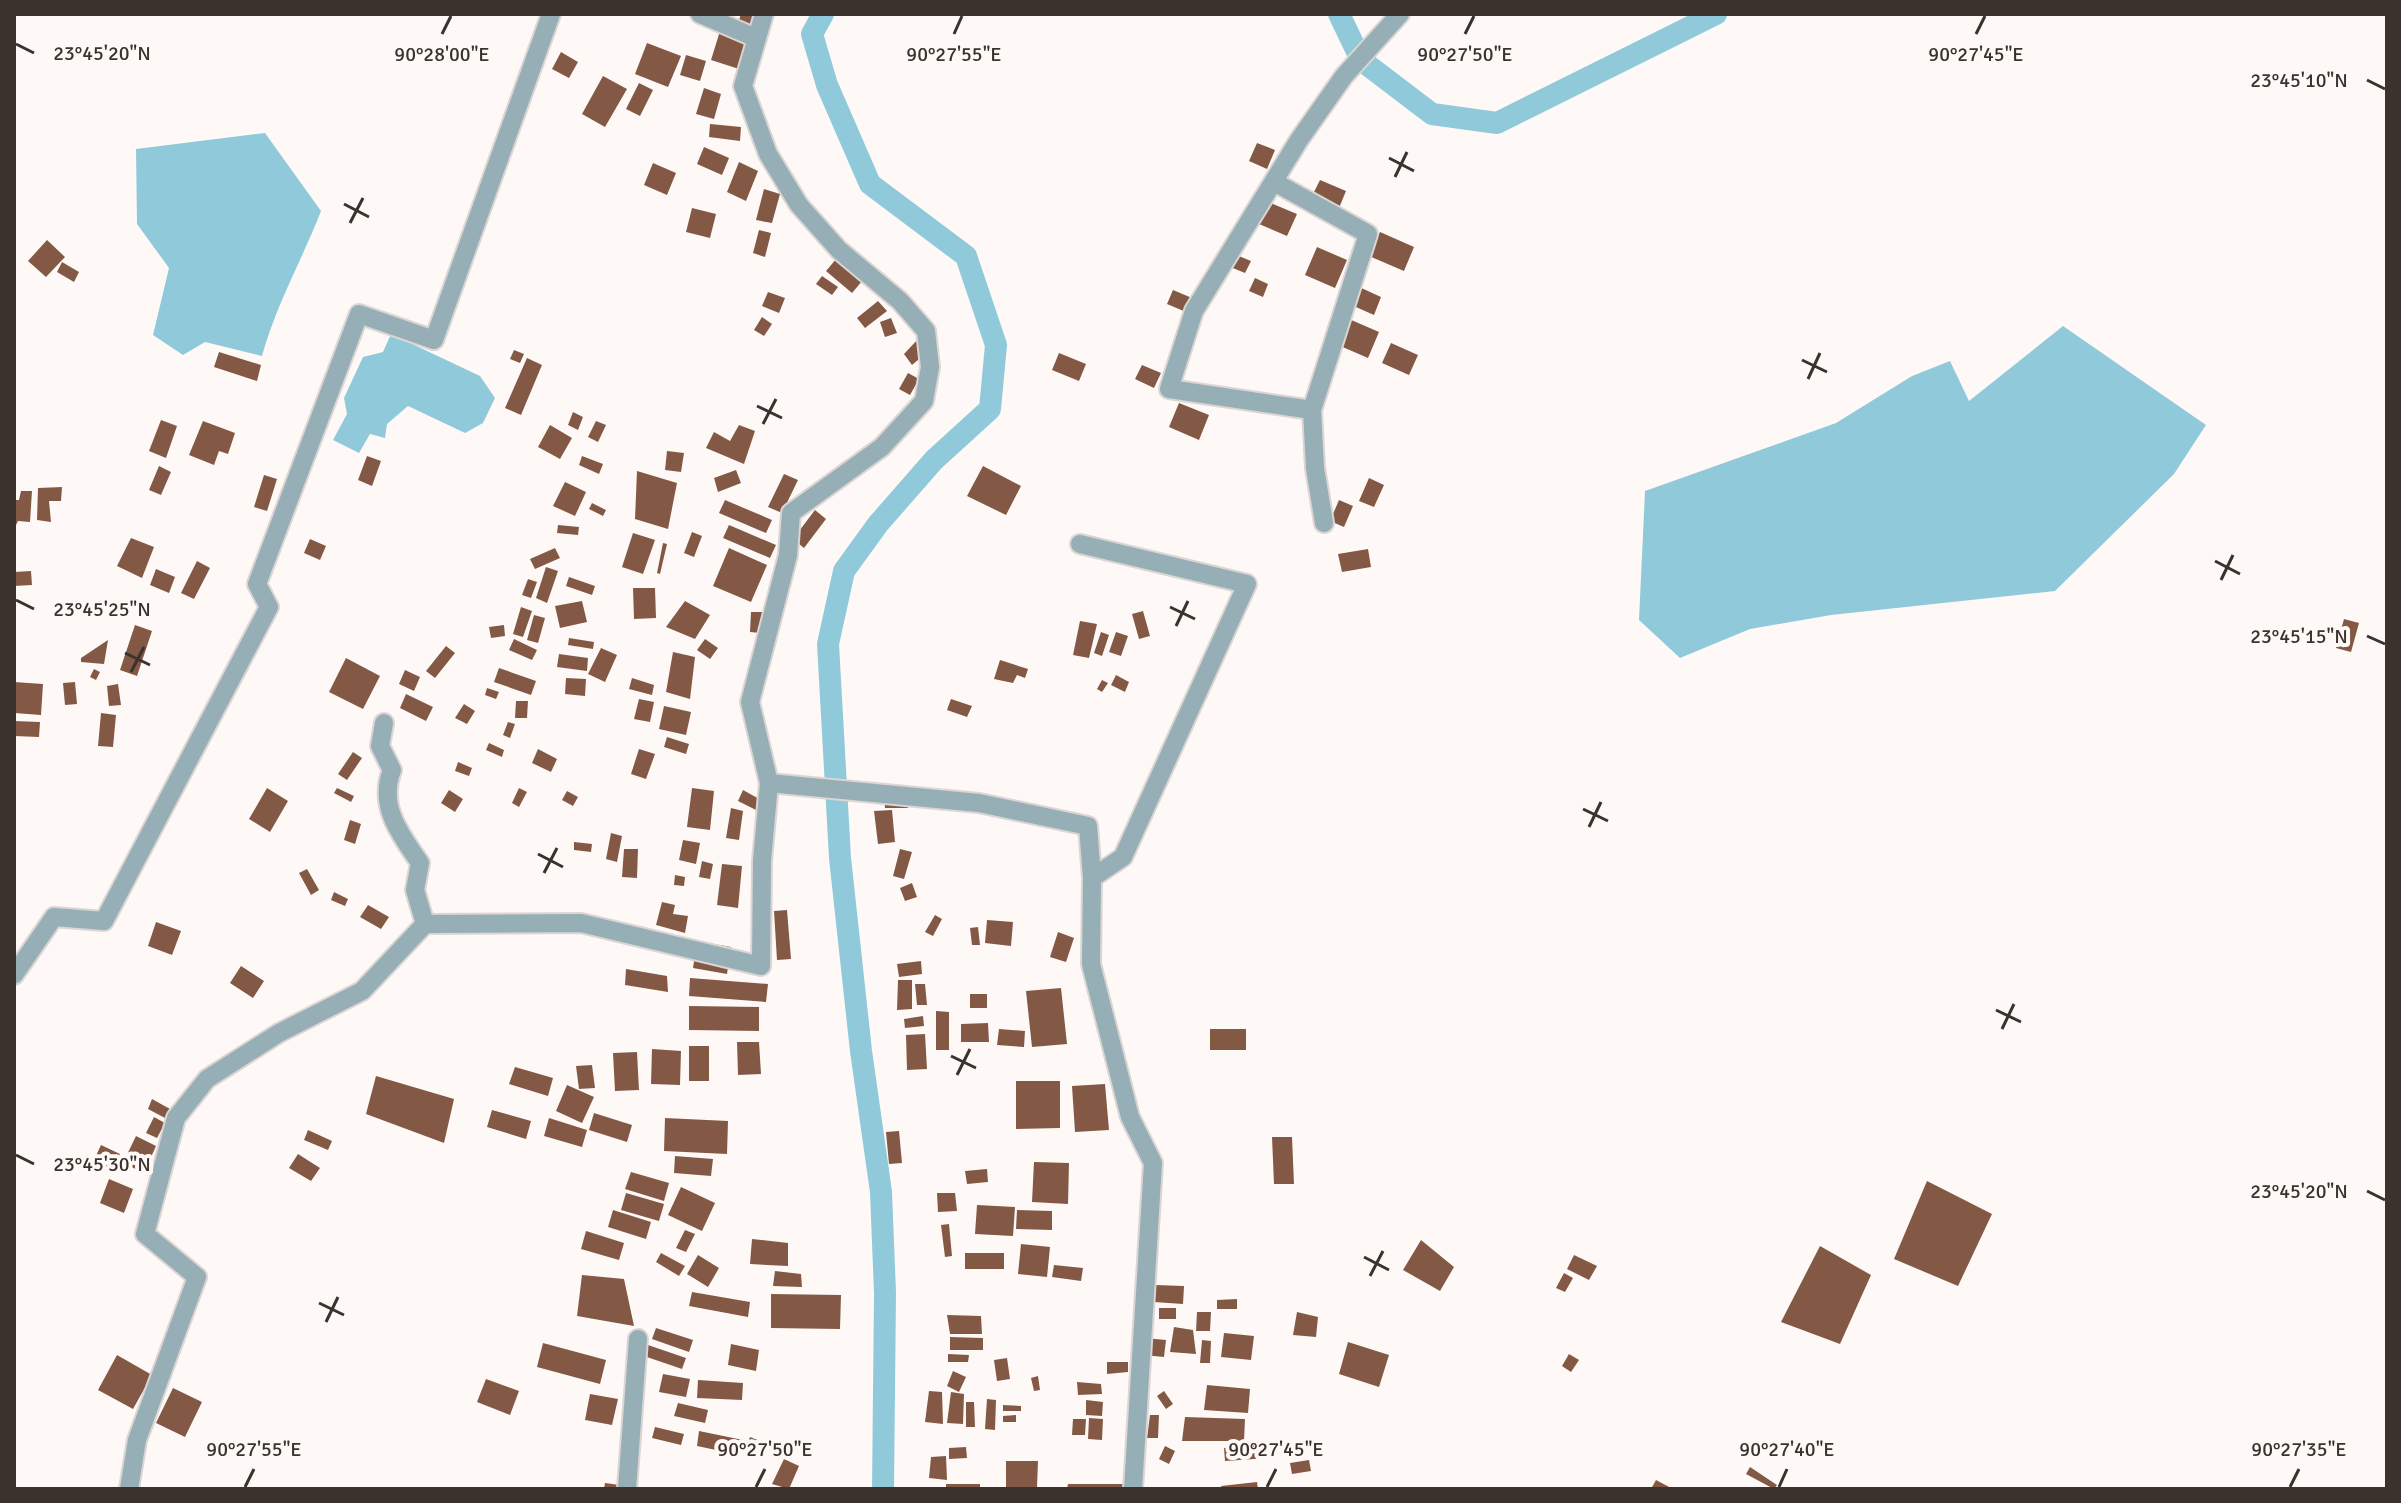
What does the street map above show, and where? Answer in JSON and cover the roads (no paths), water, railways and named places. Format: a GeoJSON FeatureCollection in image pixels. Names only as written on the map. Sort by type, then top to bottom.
{"type":"FeatureCollection","features":[{"type":"Feature","properties":{"kind":"street"},"geometry":{"type":"LineString","coordinates":[[14,975],[54,917],[104,921],[269,607],[257,584],[359,314],[434,340],[551,14]]}},
{"type":"Feature","properties":{"kind":"street"},"geometry":{"type":"LineString","coordinates":[[700,14],[756,38]]}},
{"type":"Feature","properties":{"kind":"street"},"geometry":{"type":"LineString","coordinates":[[129,1489],[137,1440],[197,1277],[145,1234],[176,1118],[207,1079],[279,1033],[362,991],[425,924],[581,923],[761,966],[762,861],[769,783],[750,702],[788,555],[791,513],[882,447],[924,401],[930,367],[926,331],[900,301],[839,250],[799,205],[768,154],[743,86],[764,14]]}},
{"type":"Feature","properties":{"kind":"street"},"geometry":{"type":"LineString","coordinates":[[1312,410],[1169,389],[1194,311],[1344,76],[1395,17]]}},
{"type":"Feature","properties":{"kind":"street"},"geometry":{"type":"LineString","coordinates":[[1274,182],[1368,234],[1312,410],[1315,468],[1324,523]]}},
{"type":"Feature","properties":{"kind":"street"},"geometry":{"type":"LineString","coordinates":[[1080,544],[1247,584],[1123,857],[1092,878]]}},
{"type":"Feature","properties":{"kind":"street"},"geometry":{"type":"LineString","coordinates":[[384,723],[380,746],[392,770],[386,786],[387,804],[396,828],[420,863],[415,890],[425,924]]}},
{"type":"Feature","properties":{"kind":"street"},"geometry":{"type":"LineString","coordinates":[[769,783],[979,803],[1088,826],[1092,878],[1091,964],[1130,1117],[1153,1163],[1133,1489]]}},
{"type":"Feature","properties":{"kind":"street"},"geometry":{"type":"LineString","coordinates":[[627,1489],[638,1339]]}},
{"type":"Feature","properties":{"kind":"water"},"geometry":{"type":"Polygon","coordinates":[[[265,133],[321,211],[262,356],[205,342],[183,355],[153,335],[169,268],[137,224],[136,149],[265,133]]]}},
{"type":"Feature","properties":{"kind":"water"},"geometry":{"type":"Polygon","coordinates":[[[2063,326],[2206,425],[2174,474],[2055,591],[1831,615],[1750,629],[1680,658],[1639,620],[1645,491],[1836,423],[1912,376],[1950,361],[1969,401],[2063,326]]]}},
{"type":"Feature","properties":{"kind":"water"},"geometry":{"type":"Polygon","coordinates":[[[391,334],[480,376],[495,398],[483,423],[465,433],[408,406],[387,424],[385,438],[370,434],[359,453],[333,440],[347,414],[344,398],[363,357],[383,352],[391,334]]]}},
{"type":"Feature","properties":{"kind":"waterway"},"geometry":{"type":"LineString","coordinates":[[823,14],[812,34],[827,85],[870,184],[966,256],[996,345],[990,409],[934,460],[878,524],[844,571],[828,644],[840,858],[861,1051],[881,1192],[885,1293],[883,1489]]}},
{"type":"Feature","properties":{"kind":"waterway"},"geometry":{"type":"LineString","coordinates":[[1339,14],[1361,60],[1432,114],[1497,123],[1716,14]]}}]}
